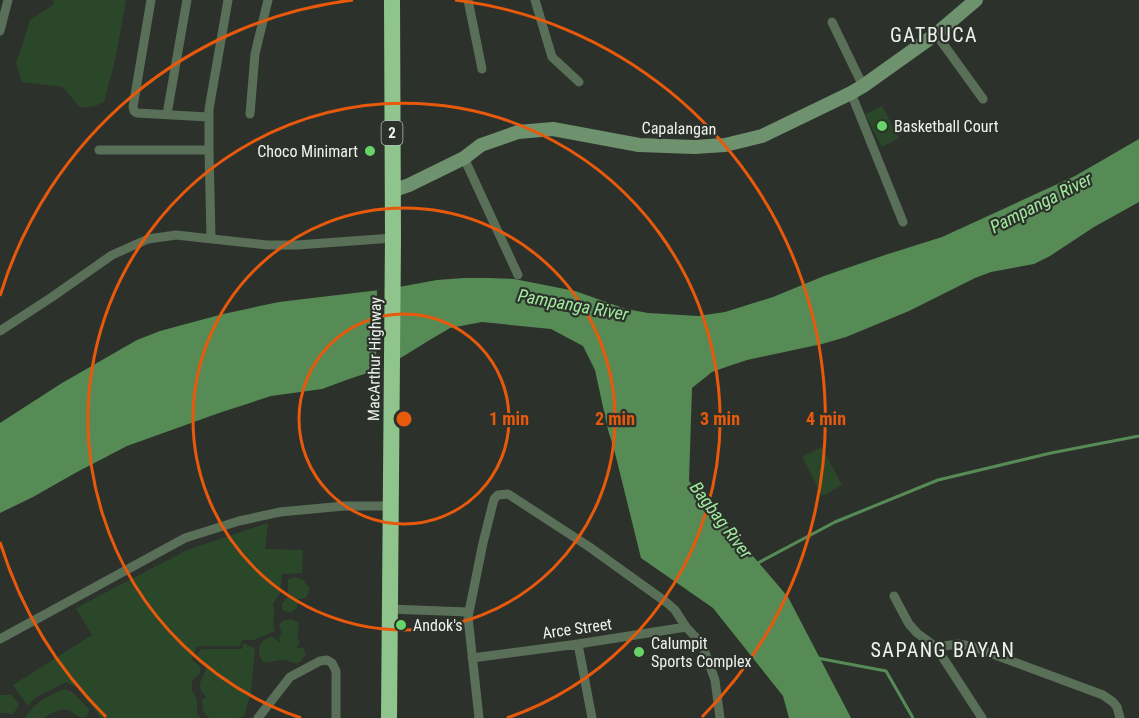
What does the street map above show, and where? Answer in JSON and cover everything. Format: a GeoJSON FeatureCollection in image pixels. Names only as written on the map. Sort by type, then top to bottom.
{"type":"FeatureCollection","features":[{"type":"Feature","properties":{"kind":"highway","name":"MacArthur Highway"},"geometry":{"type":"LineString","coordinates":[[388,718],[393,266],[392,0]]}},
{"type":"Feature","properties":{"kind":"street"},"geometry":{"type":"LineString","coordinates":[[0,31],[8,0]]}},
{"type":"Feature","properties":{"kind":"street"},"geometry":{"type":"LineString","coordinates":[[151,0],[134,111],[208,117]]}},
{"type":"Feature","properties":{"kind":"street"},"geometry":{"type":"LineString","coordinates":[[167,114],[187,0]]}},
{"type":"Feature","properties":{"kind":"street"},"geometry":{"type":"LineString","coordinates":[[211,238],[208,117],[228,0]]}},
{"type":"Feature","properties":{"kind":"street"},"geometry":{"type":"LineString","coordinates":[[250,114],[255,54],[268,0]]}},
{"type":"Feature","properties":{"kind":"street"},"geometry":{"type":"LineString","coordinates":[[468,0],[482,69]]}},
{"type":"Feature","properties":{"kind":"street"},"geometry":{"type":"LineString","coordinates":[[535,0],[552,57],[579,82]]}},
{"type":"Feature","properties":{"kind":"street","name":"Capalangan"},"geometry":{"type":"LineString","coordinates":[[392,190],[409,185],[464,158],[481,145],[518,132],[553,129],[639,145],[694,147],[725,145],[762,136],[857,90],[936,34],[976,0]]}},
{"type":"Feature","properties":{"kind":"street"},"geometry":{"type":"LineString","coordinates":[[832,22],[903,222]]}},
{"type":"Feature","properties":{"kind":"street"},"geometry":{"type":"LineString","coordinates":[[936,34],[983,99]]}},
{"type":"Feature","properties":{"kind":"street"},"geometry":{"type":"LineString","coordinates":[[99,150],[208,150]]}},
{"type":"Feature","properties":{"kind":"street"},"geometry":{"type":"LineString","coordinates":[[464,158],[518,275]]}},
{"type":"Feature","properties":{"kind":"street"},"geometry":{"type":"LineString","coordinates":[[0,331],[112,255],[148,239],[176,236],[277,245],[393,238]]}},
{"type":"Feature","properties":{"kind":"street"},"geometry":{"type":"LineString","coordinates":[[479,718],[468,612],[494,500],[498,495],[508,494],[588,546],[675,610],[686,627],[702,644],[716,680],[720,718]]}},
{"type":"Feature","properties":{"kind":"street"},"geometry":{"type":"LineString","coordinates":[[0,639],[185,538],[239,521],[280,512],[390,501]]}},
{"type":"Feature","properties":{"kind":"street"},"geometry":{"type":"LineString","coordinates":[[894,596],[909,624],[917,633],[936,646],[982,718]]}},
{"type":"Feature","properties":{"kind":"street"},"geometry":{"type":"LineString","coordinates":[[389,609],[468,612]]}},
{"type":"Feature","properties":{"kind":"street","name":"Arce Street"},"geometry":{"type":"LineString","coordinates":[[472,658],[686,627]]}},
{"type":"Feature","properties":{"kind":"street"},"geometry":{"type":"LineString","coordinates":[[578,644],[592,718]]}},
{"type":"Feature","properties":{"kind":"street"},"geometry":{"type":"LineString","coordinates":[[936,646],[958,644],[971,646],[1092,690],[1113,702],[1120,718]]}},
{"type":"Feature","properties":{"kind":"street"},"geometry":{"type":"LineString","coordinates":[[258,718],[290,677],[320,661],[327,660],[332,663],[336,671],[336,718]]}},
{"type":"Feature","properties":{"kind":"shaded area"},"geometry":{"type":"Polygon","coordinates":[[[54,0],[126,0],[116,56],[104,102],[95,106],[80,108],[63,87],[22,82],[16,63],[30,20],[53,5],[54,0]]]}},
{"type":"Feature","properties":{"kind":"shaded area","name":"Basketball Court"},"geometry":{"type":"Polygon","coordinates":[[[882,106],[899,138],[882,147],[865,114],[882,106]]]}},
{"type":"Feature","properties":{"kind":"shaded area"},"geometry":{"type":"Polygon","coordinates":[[[822,447],[842,485],[822,496],[802,457],[822,447]]]}},
{"type":"Feature","properties":{"kind":"shaded area"},"geometry":{"type":"Polygon","coordinates":[[[268,523],[265,549],[303,550],[302,573],[282,574],[280,593],[273,604],[275,631],[254,640],[242,640],[240,646],[197,646],[192,660],[200,666],[200,674],[192,680],[192,691],[197,699],[197,714],[201,718],[101,718],[77,687],[66,682],[35,698],[28,706],[13,685],[92,635],[76,608],[187,550],[268,523]]]}},
{"type":"Feature","properties":{"kind":"shaded area"},"geometry":{"type":"Polygon","coordinates":[[[294,577],[302,579],[310,589],[306,598],[298,599],[297,608],[290,613],[282,610],[282,603],[288,597],[288,580],[294,577]]]}},
{"type":"Feature","properties":{"kind":"shaded area"},"geometry":{"type":"Polygon","coordinates":[[[291,619],[299,623],[297,637],[300,642],[296,648],[303,648],[306,654],[299,663],[284,660],[263,662],[259,653],[261,643],[271,636],[281,642],[279,638],[282,633],[279,626],[282,621],[291,619]]]}},
{"type":"Feature","properties":{"kind":"shaded area"},"geometry":{"type":"Polygon","coordinates":[[[243,643],[255,648],[251,692],[244,716],[209,718],[203,711],[202,700],[206,697],[200,688],[206,665],[196,658],[201,649],[242,649],[243,643]]]}},
{"type":"Feature","properties":{"kind":"shaded area"},"geometry":{"type":"Polygon","coordinates":[[[65,689],[72,692],[89,709],[87,716],[81,718],[71,711],[64,710],[44,718],[25,718],[42,700],[65,689]]]}},
{"type":"Feature","properties":{"kind":"shaded area"},"geometry":{"type":"Polygon","coordinates":[[[0,695],[11,695],[19,704],[12,714],[0,713],[0,695]]]}},
{"type":"Feature","properties":{"kind":"water"},"geometry":{"type":"Polygon","coordinates":[[[1139,139],[1139,202],[1094,227],[1050,256],[1034,264],[991,272],[975,278],[909,311],[846,337],[747,360],[712,372],[692,388],[689,481],[788,597],[851,718],[789,718],[783,696],[713,608],[641,558],[595,370],[583,346],[551,329],[482,322],[450,328],[386,367],[322,389],[271,396],[127,446],[0,513],[0,423],[62,383],[137,340],[160,331],[279,302],[464,278],[514,279],[575,291],[626,309],[648,313],[698,316],[725,312],[942,237],[1075,176],[1139,139]]]}},
{"type":"Feature","properties":{"kind":"pier"},"geometry":{"type":"Polygon","coordinates":[[[388,286],[388,370],[376,374],[377,287],[388,286]]]}},
{"type":"Feature","properties":{"kind":"waterway"},"geometry":{"type":"LineString","coordinates":[[756,564],[835,522],[938,480],[1051,453],[1139,436]]}},
{"type":"Feature","properties":{"kind":"waterway"},"geometry":{"type":"LineString","coordinates":[[817,658],[886,671],[913,718]]}},
{"type":"Feature","properties":{"kind":"place","name":"Basketball Court"},"geometry":{"type":"Point","coordinates":[882,126]}},
{"type":"Feature","properties":{"kind":"place","name":"Choco Minimart"},"geometry":{"type":"Point","coordinates":[370,151]}},
{"type":"Feature","properties":{"kind":"place","name":"Andok's"},"geometry":{"type":"Point","coordinates":[401,625]}},
{"type":"Feature","properties":{"kind":"place","name":"Calumpit Sports Complex"},"geometry":{"type":"Point","coordinates":[639,652]}},
{"type":"Feature","properties":{"kind":"district","name":"GATBUCA"},"geometry":{"type":"Point","coordinates":[934,35]}},
{"type":"Feature","properties":{"kind":"district","name":"SAPANG BAYAN"},"geometry":{"type":"Point","coordinates":[943,650]}},
{"type":"Feature","properties":{"kind":"water label","name":"Pampanga River"},"geometry":{"type":"Point","coordinates":[1041,203]}},
{"type":"Feature","properties":{"kind":"water label","name":"Pampanga River"},"geometry":{"type":"Point","coordinates":[573,305]}},
{"type":"Feature","properties":{"kind":"water label","name":"Bagbag River"},"geometry":{"type":"Point","coordinates":[721,520]}}]}
